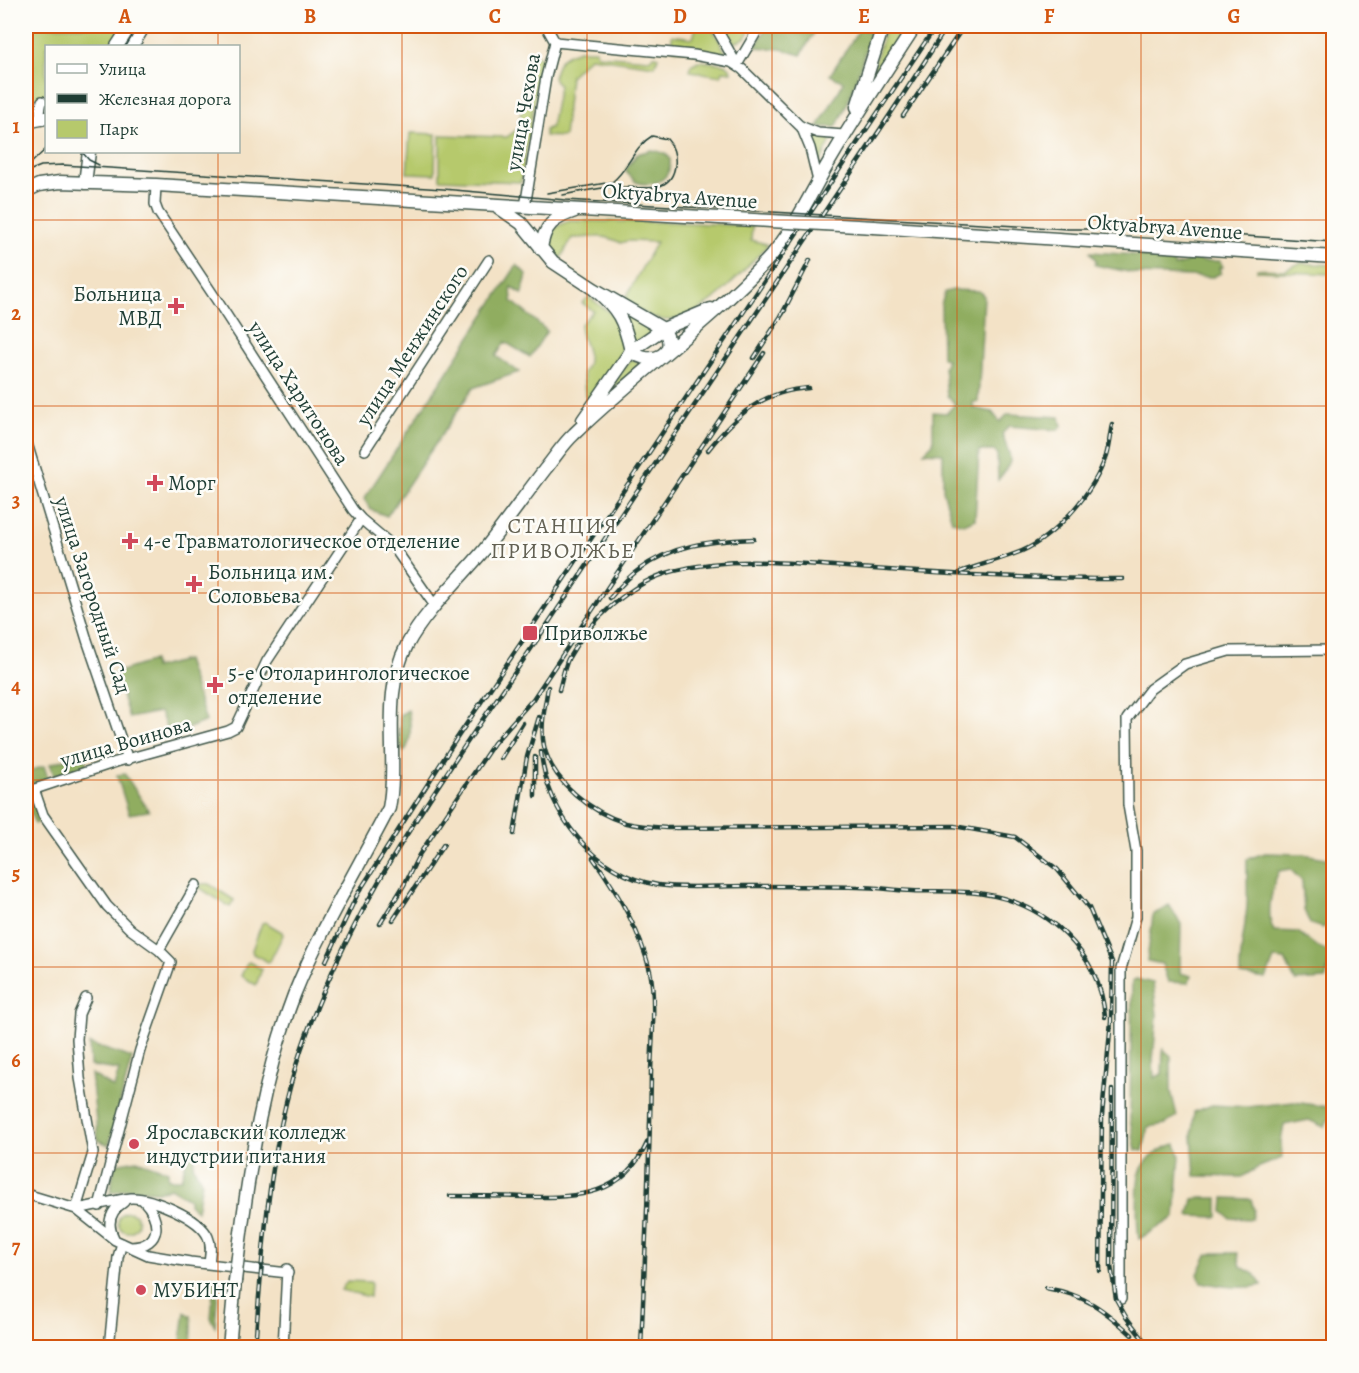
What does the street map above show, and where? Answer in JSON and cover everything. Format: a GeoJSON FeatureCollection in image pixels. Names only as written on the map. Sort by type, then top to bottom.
{"type":"FeatureCollection","features":[{"type":"Feature","properties":{"kind":"main road"},"geometry":{"type":"LineString","coordinates":[[118,45],[130,26]]}},
{"type":"Feature","properties":{"kind":"main road"},"geometry":{"type":"LineString","coordinates":[[133,45],[144,26]]}},
{"type":"Feature","properties":{"kind":"main road"},"geometry":{"type":"LineString","coordinates":[[852,121],[883,26]]}},
{"type":"Feature","properties":{"kind":"main road"},"geometry":{"type":"LineString","coordinates":[[572,436],[751,277],[803,197],[818,181],[852,121],[915,26]]}},
{"type":"Feature","properties":{"kind":"main road"},"geometry":{"type":"LineString","coordinates":[[26,122],[44,119]]}},
{"type":"Feature","properties":{"kind":"main road"},"geometry":{"type":"LineString","coordinates":[[85,183],[89,153]]}},
{"type":"Feature","properties":{"kind":"main road","name":"Oktyabrya Avenue"},"geometry":{"type":"LineString","coordinates":[[26,191],[45,183],[156,185],[874,227],[1334,257]]}},
{"type":"Feature","properties":{"kind":"main road"},"geometry":{"type":"LineString","coordinates":[[496,206],[520,223],[553,262],[663,329],[669,342],[662,356],[644,358],[631,351],[623,321],[594,289]]}},
{"type":"Feature","properties":{"kind":"main road"},"geometry":{"type":"LineString","coordinates":[[541,249],[543,237],[549,225],[565,214],[579,209]]}},
{"type":"Feature","properties":{"kind":"main road"},"geometry":{"type":"LineString","coordinates":[[229,1347],[251,1154],[273,1058],[294,995],[309,961],[389,808],[392,790],[392,693],[406,645],[572,436],[631,351],[663,329],[721,304]]}},
{"type":"Feature","properties":{"kind":"street","name":"улица Чехова"},"geometry":{"type":"LineString","coordinates":[[525,207],[546,77],[555,42],[546,26]]}},
{"type":"Feature","properties":{"kind":"street"},"geometry":{"type":"LineString","coordinates":[[715,26],[737,65],[801,126],[818,133],[844,135]]}},
{"type":"Feature","properties":{"kind":"street"},"geometry":{"type":"LineString","coordinates":[[737,65],[760,26]]}},
{"type":"Feature","properties":{"kind":"street"},"geometry":{"type":"LineString","coordinates":[[555,42],[694,55],[724,60],[737,65]]}},
{"type":"Feature","properties":{"kind":"street"},"geometry":{"type":"LineString","coordinates":[[42,101],[40,111],[44,119]]}},
{"type":"Feature","properties":{"kind":"street"},"geometry":{"type":"LineString","coordinates":[[801,126],[810,148],[818,181]]}},
{"type":"Feature","properties":{"kind":"street","name":"улица Харитонова"},"geometry":{"type":"LineString","coordinates":[[156,185],[155,204],[158,212],[353,510],[393,546],[435,606]]}},
{"type":"Feature","properties":{"kind":"street","name":"улица Менжинского"},"geometry":{"type":"LineString","coordinates":[[365,450],[489,260]]}},
{"type":"Feature","properties":{"kind":"street","name":"улица Загородный Сад"},"geometry":{"type":"LineString","coordinates":[[26,440],[87,640],[128,760]]}},
{"type":"Feature","properties":{"kind":"street","name":"улица Воинова"},"geometry":{"type":"LineString","coordinates":[[30,790],[236,727],[267,661],[361,519]]}},
{"type":"Feature","properties":{"kind":"street"},"geometry":{"type":"LineString","coordinates":[[1120,1299],[1121,969],[1136,917],[1136,851],[1128,805],[1127,718],[1150,689],[1185,664],[1229,651],[1334,650]]}},
{"type":"Feature","properties":{"kind":"street"},"geometry":{"type":"LineString","coordinates":[[30,790],[43,816],[107,906],[130,929],[159,950],[171,962],[140,1050],[99,1206]]}},
{"type":"Feature","properties":{"kind":"street"},"geometry":{"type":"LineString","coordinates":[[159,950],[196,885]]}},
{"type":"Feature","properties":{"kind":"street"},"geometry":{"type":"LineString","coordinates":[[76,1209],[93,1153],[80,1078],[77,1039],[79,1014],[86,998]]}},
{"type":"Feature","properties":{"kind":"street"},"geometry":{"type":"LineString","coordinates":[[26,1194],[76,1209],[122,1243],[148,1255],[287,1270],[283,1347]]}},
{"type":"Feature","properties":{"kind":"street"},"geometry":{"type":"LineString","coordinates":[[132,1198],[114,1209],[109,1219],[110,1230],[122,1243],[138,1247],[146,1243],[156,1229],[154,1213],[143,1200]]}},
{"type":"Feature","properties":{"kind":"street"},"geometry":{"type":"LineString","coordinates":[[76,1209],[132,1198],[165,1206],[196,1223],[207,1234],[211,1244],[209,1261]]}},
{"type":"Feature","properties":{"kind":"street"},"geometry":{"type":"LineString","coordinates":[[109,1347],[118,1257],[122,1243]]}},
{"type":"Feature","properties":{"kind":"green space"},"geometry":{"type":"Polygon","coordinates":[[[26,26],[124,26],[112,45],[45,45],[45,103],[40,107],[26,108],[26,26]]]}},
{"type":"Feature","properties":{"kind":"green space"},"geometry":{"type":"Polygon","coordinates":[[[699,26],[711,26],[726,53],[722,55],[674,49],[672,35],[693,38],[699,26]]]}},
{"type":"Feature","properties":{"kind":"green space"},"geometry":{"type":"Polygon","coordinates":[[[723,26],[752,26],[745,38],[734,43],[723,26]]]}},
{"type":"Feature","properties":{"kind":"green space"},"geometry":{"type":"Polygon","coordinates":[[[768,26],[818,26],[801,55],[781,49],[755,47],[768,26]]]}},
{"type":"Feature","properties":{"kind":"green space"},"geometry":{"type":"Polygon","coordinates":[[[886,26],[908,26],[869,82],[886,26]]]}},
{"type":"Feature","properties":{"kind":"green space"},"geometry":{"type":"Polygon","coordinates":[[[860,28],[870,32],[847,104],[836,127],[818,127],[844,82],[830,75],[860,28]]]}},
{"type":"Feature","properties":{"kind":"green space"},"geometry":{"type":"Polygon","coordinates":[[[579,50],[596,50],[597,55],[649,59],[654,55],[658,57],[655,66],[590,57],[570,76],[564,137],[545,136],[545,130],[551,127],[559,86],[553,78],[557,66],[564,56],[579,50]]]}},
{"type":"Feature","properties":{"kind":"green space"},"geometry":{"type":"Polygon","coordinates":[[[532,55],[542,57],[521,182],[440,179],[440,135],[507,137],[519,128],[527,60],[532,55]]]}},
{"type":"Feature","properties":{"kind":"green space"},"geometry":{"type":"Polygon","coordinates":[[[698,61],[725,64],[731,72],[723,71],[721,76],[690,71],[691,65],[698,61]]]}},
{"type":"Feature","properties":{"kind":"green space"},"geometry":{"type":"Polygon","coordinates":[[[410,133],[436,134],[435,174],[407,173],[410,133]]]}},
{"type":"Feature","properties":{"kind":"green space"},"geometry":{"type":"Polygon","coordinates":[[[809,134],[832,138],[818,167],[809,134]]]}},
{"type":"Feature","properties":{"kind":"green space"},"geometry":{"type":"Polygon","coordinates":[[[651,150],[669,157],[669,171],[658,182],[647,184],[636,182],[625,171],[637,154],[651,150]]]}},
{"type":"Feature","properties":{"kind":"green space"},"geometry":{"type":"Polygon","coordinates":[[[569,221],[752,226],[751,240],[767,246],[734,281],[707,304],[693,313],[665,320],[645,313],[627,303],[625,299],[656,242],[627,241],[621,243],[601,237],[572,238],[561,258],[549,250],[546,243],[554,229],[569,221]]]}},
{"type":"Feature","properties":{"kind":"green space"},"geometry":{"type":"Polygon","coordinates":[[[1090,252],[1170,257],[1175,266],[1185,263],[1190,257],[1204,261],[1220,261],[1223,267],[1219,268],[1221,273],[1213,277],[1138,274],[1095,265],[1096,260],[1090,252]]]}},
{"type":"Feature","properties":{"kind":"green space"},"geometry":{"type":"Polygon","coordinates":[[[1300,263],[1333,265],[1333,274],[1257,271],[1257,269],[1285,270],[1300,263]]]}},
{"type":"Feature","properties":{"kind":"green space"},"geometry":{"type":"Polygon","coordinates":[[[517,265],[527,275],[522,294],[511,287],[512,301],[547,331],[530,357],[505,342],[496,356],[519,372],[473,388],[387,516],[371,510],[364,499],[517,265]]]}},
{"type":"Feature","properties":{"kind":"green space"},"geometry":{"type":"Polygon","coordinates":[[[979,291],[984,296],[978,402],[973,402],[973,408],[992,412],[1000,422],[1008,414],[1060,417],[1062,426],[1057,430],[1009,426],[1002,434],[1010,462],[998,480],[997,454],[994,451],[979,451],[975,519],[964,524],[952,521],[943,490],[943,453],[924,452],[933,443],[933,412],[947,413],[955,404],[947,396],[944,367],[947,359],[942,358],[941,305],[945,292],[979,291]]]}},
{"type":"Feature","properties":{"kind":"green space"},"geometry":{"type":"Polygon","coordinates":[[[589,297],[614,316],[624,344],[619,358],[593,396],[588,398],[585,395],[583,372],[587,366],[588,355],[580,325],[593,311],[582,303],[589,297]]]}},
{"type":"Feature","properties":{"kind":"green space"},"geometry":{"type":"Polygon","coordinates":[[[619,309],[657,329],[633,345],[619,309]]]}},
{"type":"Feature","properties":{"kind":"green space"},"geometry":{"type":"Polygon","coordinates":[[[631,358],[643,364],[602,399],[631,358]]]}},
{"type":"Feature","properties":{"kind":"green space"},"geometry":{"type":"Polygon","coordinates":[[[186,660],[206,721],[170,736],[160,712],[129,718],[115,673],[153,661],[154,668],[186,660]]]}},
{"type":"Feature","properties":{"kind":"green space"},"geometry":{"type":"Polygon","coordinates":[[[408,710],[410,738],[404,752],[399,743],[400,715],[408,710]]]}},
{"type":"Feature","properties":{"kind":"green space"},"geometry":{"type":"Polygon","coordinates":[[[84,753],[88,765],[54,776],[50,764],[84,753]]]}},
{"type":"Feature","properties":{"kind":"green space"},"geometry":{"type":"Polygon","coordinates":[[[44,766],[48,778],[26,786],[26,772],[44,766]]]}},
{"type":"Feature","properties":{"kind":"green space"},"geometry":{"type":"Polygon","coordinates":[[[124,773],[149,811],[129,814],[117,776],[124,773]]]}},
{"type":"Feature","properties":{"kind":"green space"},"geometry":{"type":"Polygon","coordinates":[[[35,800],[43,820],[35,824],[26,803],[35,800]]]}},
{"type":"Feature","properties":{"kind":"green space"},"geometry":{"type":"Polygon","coordinates":[[[1265,853],[1303,854],[1326,858],[1332,868],[1327,904],[1329,923],[1323,928],[1310,924],[1304,910],[1302,881],[1290,869],[1279,871],[1270,909],[1271,925],[1274,931],[1298,932],[1316,946],[1330,952],[1326,979],[1295,981],[1285,960],[1274,959],[1266,979],[1240,975],[1247,908],[1247,859],[1265,853]]]}},
{"type":"Feature","properties":{"kind":"green space"},"geometry":{"type":"Polygon","coordinates":[[[202,884],[209,884],[234,900],[230,907],[198,887],[202,884]]]}},
{"type":"Feature","properties":{"kind":"green space"},"geometry":{"type":"Polygon","coordinates":[[[1169,905],[1181,924],[1180,973],[1191,976],[1189,983],[1168,982],[1162,964],[1147,961],[1153,915],[1169,905]]]}},
{"type":"Feature","properties":{"kind":"green space"},"geometry":{"type":"Polygon","coordinates":[[[265,922],[282,932],[283,935],[268,962],[253,954],[252,950],[262,923],[265,922]]]}},
{"type":"Feature","properties":{"kind":"green space"},"geometry":{"type":"Polygon","coordinates":[[[249,962],[262,969],[256,985],[241,976],[249,962]]]}},
{"type":"Feature","properties":{"kind":"green space"},"geometry":{"type":"Polygon","coordinates":[[[1136,979],[1153,983],[1157,1015],[1153,1060],[1154,1078],[1162,1074],[1163,1049],[1171,1056],[1171,1091],[1177,1116],[1166,1124],[1148,1127],[1143,1151],[1136,1150],[1130,1120],[1132,981],[1136,979]]]}},
{"type":"Feature","properties":{"kind":"green space"},"geometry":{"type":"Polygon","coordinates":[[[89,1044],[132,1058],[109,1145],[98,1140],[91,1074],[114,1088],[119,1070],[90,1066],[89,1044]]]}},
{"type":"Feature","properties":{"kind":"green space"},"geometry":{"type":"Polygon","coordinates":[[[1294,1102],[1328,1107],[1332,1114],[1324,1127],[1309,1120],[1284,1125],[1281,1141],[1282,1158],[1242,1177],[1195,1176],[1192,1136],[1194,1112],[1212,1105],[1247,1107],[1294,1102]]]}},
{"type":"Feature","properties":{"kind":"green space"},"geometry":{"type":"Polygon","coordinates":[[[1176,1144],[1180,1156],[1175,1217],[1139,1239],[1137,1195],[1140,1173],[1155,1154],[1176,1144]]]}},
{"type":"Feature","properties":{"kind":"green space"},"geometry":{"type":"Polygon","coordinates":[[[189,1151],[195,1153],[193,1165],[202,1182],[197,1211],[189,1204],[189,1199],[170,1188],[156,1191],[128,1189],[110,1193],[115,1164],[137,1160],[168,1171],[168,1179],[181,1179],[189,1151]]]}},
{"type":"Feature","properties":{"kind":"green space"},"geometry":{"type":"Polygon","coordinates":[[[1218,1198],[1218,1217],[1189,1216],[1193,1199],[1218,1198]]]}},
{"type":"Feature","properties":{"kind":"green space"},"geometry":{"type":"Polygon","coordinates":[[[1224,1198],[1251,1199],[1254,1210],[1252,1219],[1230,1218],[1223,1212],[1224,1198]]]}},
{"type":"Feature","properties":{"kind":"green space"},"geometry":{"type":"Polygon","coordinates":[[[128,1212],[135,1215],[138,1222],[135,1229],[128,1232],[121,1229],[118,1222],[121,1215],[128,1212]]]}},
{"type":"Feature","properties":{"kind":"green space"},"geometry":{"type":"Polygon","coordinates":[[[1238,1253],[1241,1267],[1254,1274],[1262,1285],[1239,1287],[1201,1282],[1198,1274],[1207,1255],[1238,1253]]]}},
{"type":"Feature","properties":{"kind":"green space"},"geometry":{"type":"Polygon","coordinates":[[[214,1278],[218,1286],[215,1326],[211,1320],[214,1278]]]}},
{"type":"Feature","properties":{"kind":"green space"},"geometry":{"type":"Polygon","coordinates":[[[347,1281],[371,1282],[370,1297],[341,1290],[347,1281]]]}},
{"type":"Feature","properties":{"kind":"green space"},"geometry":{"type":"Polygon","coordinates":[[[185,1312],[191,1316],[192,1320],[192,1347],[180,1347],[185,1312]]]}},
{"type":"Feature","properties":{"kind":"tram line"},"geometry":{"type":"LineString","coordinates":[[127,45],[138,26]]}},
{"type":"Feature","properties":{"kind":"tram line"},"geometry":{"type":"LineString","coordinates":[[547,193],[612,182],[623,171],[640,146],[652,136],[667,139],[674,150],[674,171],[671,177],[660,186],[609,187],[563,195]]}},
{"type":"Feature","properties":{"kind":"tram line"},"geometry":{"type":"LineString","coordinates":[[26,168],[45,150]]}},
{"type":"Feature","properties":{"kind":"tram line"},"geometry":{"type":"LineString","coordinates":[[83,153],[89,160],[99,165]]}},
{"type":"Feature","properties":{"kind":"tram line"},"geometry":{"type":"LineString","coordinates":[[26,172],[41,166],[63,165],[443,189],[566,200],[1068,229],[1142,229],[1334,242]]}},
{"type":"Feature","properties":{"kind":"railway"},"geometry":{"type":"LineString","coordinates":[[326,961],[357,895],[457,738],[936,26]]}},
{"type":"Feature","properties":{"kind":"railway"},"geometry":{"type":"LineString","coordinates":[[255,1348],[265,1228],[284,1110],[307,1033],[354,927],[382,876],[443,778],[877,134],[947,26]]}},
{"type":"Feature","properties":{"kind":"railway"},"geometry":{"type":"LineString","coordinates":[[903,116],[964,26]]}},
{"type":"Feature","properties":{"kind":"railway"},"geometry":{"type":"LineString","coordinates":[[781,316],[810,260]]}},
{"type":"Feature","properties":{"kind":"railway"},"geometry":{"type":"LineString","coordinates":[[754,358],[785,310]]}},
{"type":"Feature","properties":{"kind":"railway"},"geometry":{"type":"LineString","coordinates":[[380,924],[419,855],[494,743],[533,699],[764,353]]}},
{"type":"Feature","properties":{"kind":"railway"},"geometry":{"type":"LineString","coordinates":[[708,450],[729,426],[751,407],[777,394],[809,388]]}},
{"type":"Feature","properties":{"kind":"railway"},"geometry":{"type":"LineString","coordinates":[[960,572],[1022,551],[1048,535],[1060,524],[1093,484],[1107,452],[1112,424]]}},
{"type":"Feature","properties":{"kind":"railway"},"geometry":{"type":"LineString","coordinates":[[610,598],[633,574],[664,555],[707,543],[754,539]]}},
{"type":"Feature","properties":{"kind":"railway"},"geometry":{"type":"LineString","coordinates":[[559,690],[568,659],[587,631],[613,605],[627,593],[658,576],[699,566],[773,562],[966,575],[1123,579]]}},
{"type":"Feature","properties":{"kind":"railway"},"geometry":{"type":"LineString","coordinates":[[548,687],[543,716],[543,739],[548,759],[555,772],[564,784],[587,804],[626,823],[667,828],[954,826],[1015,837],[1057,869],[1089,908],[1112,962],[1111,1021],[1102,1115],[1100,1271]]}},
{"type":"Feature","properties":{"kind":"railway"},"geometry":{"type":"LineString","coordinates":[[514,834],[527,757],[539,717]]}},
{"type":"Feature","properties":{"kind":"railway"},"geometry":{"type":"LineString","coordinates":[[501,758],[523,723]]}},
{"type":"Feature","properties":{"kind":"railway"},"geometry":{"type":"LineString","coordinates":[[541,752],[545,775],[553,797],[578,838],[594,854],[635,879],[678,887],[865,887],[966,892],[1007,899],[1048,920],[1081,952],[1093,972],[1101,994],[1105,1017]]}},
{"type":"Feature","properties":{"kind":"railway"},"geometry":{"type":"LineString","coordinates":[[535,757],[535,796]]}},
{"type":"Feature","properties":{"kind":"railway"},"geometry":{"type":"LineString","coordinates":[[393,920],[444,844]]}},
{"type":"Feature","properties":{"kind":"railway"},"geometry":{"type":"LineString","coordinates":[[593,858],[611,884],[634,926],[646,956],[652,982],[653,1021],[641,1348]]}},
{"type":"Feature","properties":{"kind":"railway"},"geometry":{"type":"LineString","coordinates":[[1112,1090],[1111,1266],[1116,1299],[1126,1317],[1150,1348]]}},
{"type":"Feature","properties":{"kind":"railway"},"geometry":{"type":"LineString","coordinates":[[450,1196],[562,1196],[596,1190],[612,1184],[626,1174],[638,1160],[648,1141]]}},
{"type":"Feature","properties":{"kind":"railway"},"geometry":{"type":"LineString","coordinates":[[1046,1288],[1093,1304],[1132,1335]]}},
{"type":"Feature","properties":{"kind":"place","name":"Больница МВД"},"geometry":{"type":"Point","coordinates":[176,306]}},
{"type":"Feature","properties":{"kind":"place","name":"Морг"},"geometry":{"type":"Point","coordinates":[155,483]}},
{"type":"Feature","properties":{"kind":"place","name":"4-е Травматологическое отделение"},"geometry":{"type":"Point","coordinates":[130,541]}},
{"type":"Feature","properties":{"kind":"place","name":"Больница им. Соловьева"},"geometry":{"type":"Point","coordinates":[194,584]}},
{"type":"Feature","properties":{"kind":"place","name":"Приволжье"},"geometry":{"type":"Point","coordinates":[530,633]}},
{"type":"Feature","properties":{"kind":"place","name":"5-е Отоларингологическое отделение"},"geometry":{"type":"Point","coordinates":[215,685]}},
{"type":"Feature","properties":{"kind":"place","name":"Ярославский колледж индустрии питания"},"geometry":{"type":"Point","coordinates":[134,1144]}},
{"type":"Feature","properties":{"kind":"place","name":"МУБИНТ"},"geometry":{"type":"Point","coordinates":[141,1290]}},
{"type":"Feature","properties":{"kind":"district","name":"СТАНЦИЯ ПРИВОЛЖЬЕ"},"geometry":{"type":"Point","coordinates":[563,538]}}]}
